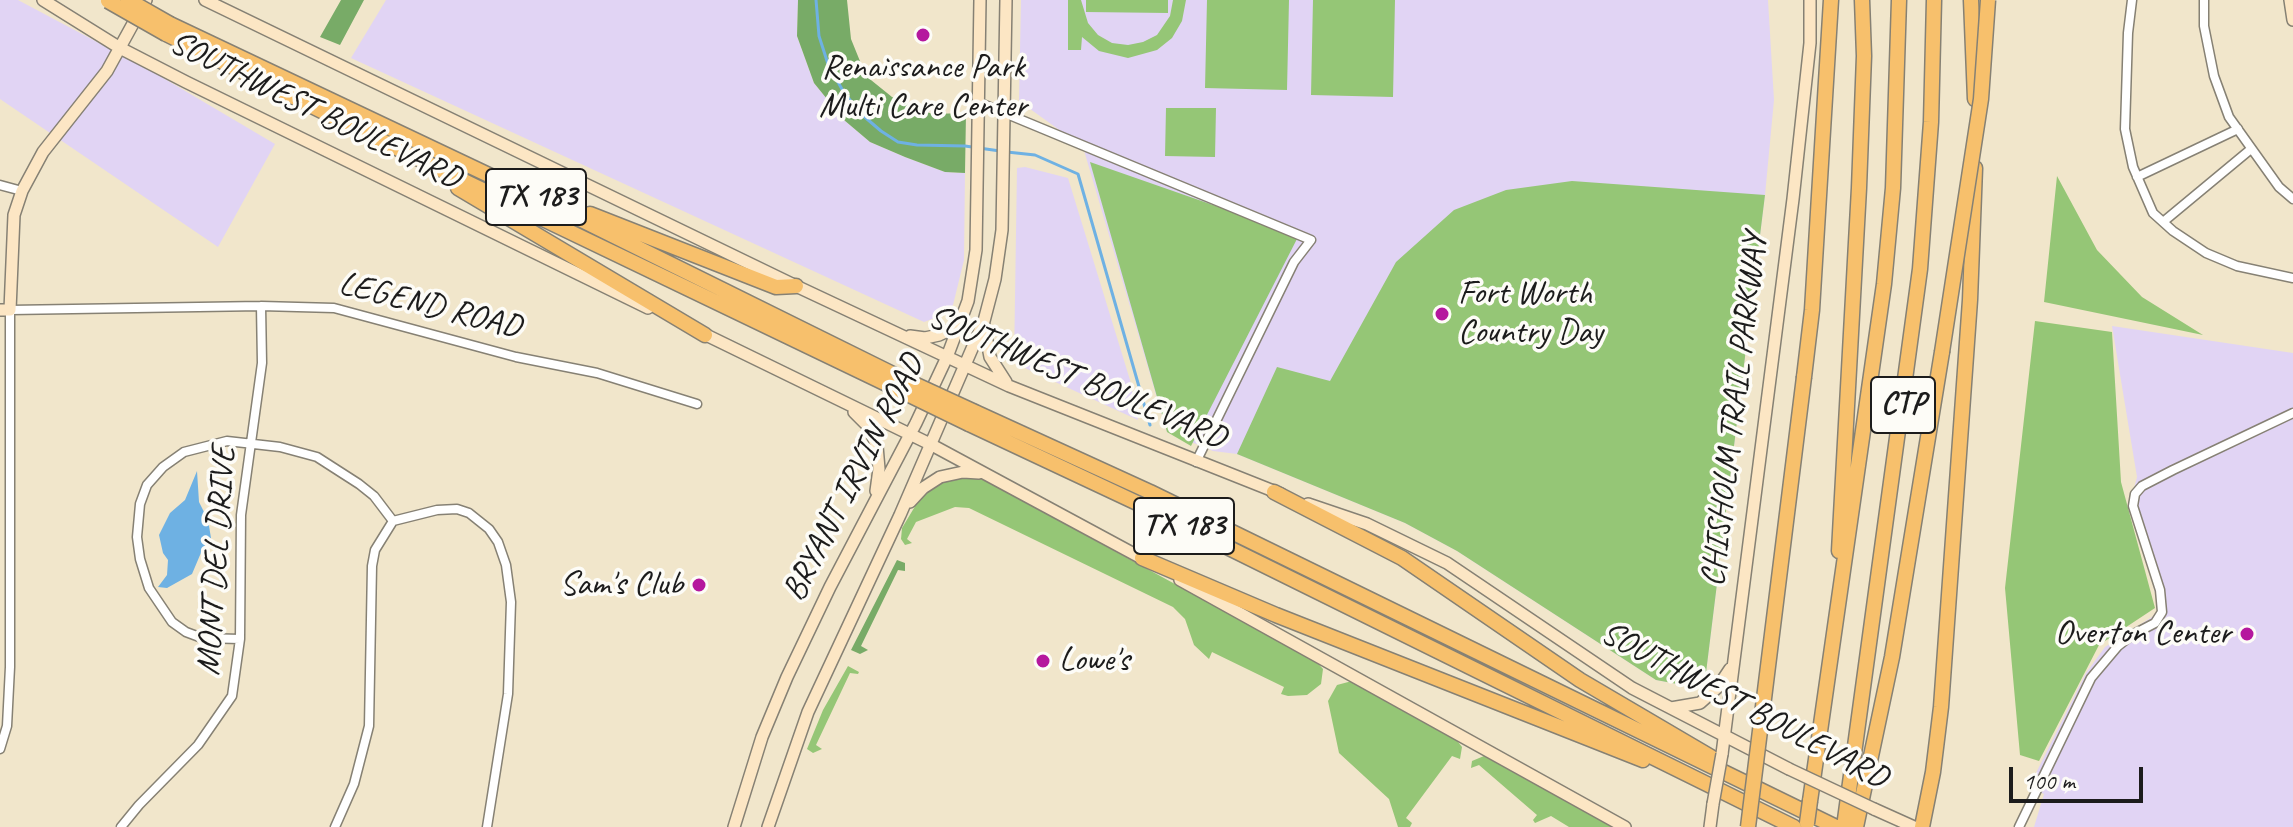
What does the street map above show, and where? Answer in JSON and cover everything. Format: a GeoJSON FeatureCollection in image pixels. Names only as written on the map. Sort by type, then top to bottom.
{"type":"FeatureCollection","features":[{"type":"Feature","properties":{"kind":"highway","name":"SOUTHWEST BOULEVARD"},"geometry":{"type":"LineString","coordinates":[[128,0],[168,29],[441,170],[972,418],[1794,827]]}},
{"type":"Feature","properties":{"kind":"highway"},"geometry":{"type":"LineString","coordinates":[[1748,827],[1814,283],[1831,0]]}},
{"type":"Feature","properties":{"kind":"highway"},"geometry":{"type":"LineString","coordinates":[[1835,635],[1859,188],[1864,56],[1862,0]]}},
{"type":"Feature","properties":{"kind":"highway","name":"CTP"},"geometry":{"type":"LineString","coordinates":[[1807,827],[1886,271],[1893,188],[1899,0]]}},
{"type":"Feature","properties":{"kind":"highway","name":"CTP"},"geometry":{"type":"LineString","coordinates":[[1844,827],[1859,814],[1923,244],[1931,122],[1934,0]]}},
{"type":"Feature","properties":{"kind":"highway"},"geometry":{"type":"LineString","coordinates":[[1922,827],[1937,744],[1974,222],[1975,82],[1971,0]]}},
{"type":"Feature","properties":{"kind":"highway"},"geometry":{"type":"LineString","coordinates":[[1859,814],[1892,657],[1942,352],[1981,99],[1988,0]]}},
{"type":"Feature","properties":{"kind":"highway","name":"SOUTHWEST BOULEVARD"},"geometry":{"type":"LineString","coordinates":[[107,1],[533,196],[897,382]]}},
{"type":"Feature","properties":{"kind":"highway"},"geometry":{"type":"LineString","coordinates":[[441,170],[456,186],[705,335]]}},
{"type":"Feature","properties":{"kind":"highway"},"geometry":{"type":"LineString","coordinates":[[533,196],[554,200],[776,287],[796,286]]}},
{"type":"Feature","properties":{"kind":"highway","name":"SOUTHWEST BOULEVARD"},"geometry":{"type":"LineString","coordinates":[[972,418],[1150,492],[1836,827]]}},
{"type":"Feature","properties":{"kind":"highway"},"geometry":{"type":"LineString","coordinates":[[1274,492],[1402,558],[1580,680],[1776,796]]}},
{"type":"Feature","properties":{"kind":"highway"},"geometry":{"type":"LineString","coordinates":[[1142,558],[1609,748],[1700,780]]}},
{"type":"Feature","properties":{"kind":"main road","name":"SOUTHWEST BOULEVARD"},"geometry":{"type":"LineString","coordinates":[[43,0],[120,48],[186,82],[930,444],[1142,558],[1625,827]]}},
{"type":"Feature","properties":{"kind":"main road"},"geometry":{"type":"LineString","coordinates":[[5,310],[14,215],[22,191],[43,152],[107,71],[146,0]]}},
{"type":"Feature","properties":{"kind":"main road","name":"SOUTHWEST BOULEVARD"},"geometry":{"type":"LineString","coordinates":[[205,0],[1009,386],[1196,462],[1367,524],[1447,563],[1632,688],[1789,769],[1859,814],[1914,827]]}},
{"type":"Feature","properties":{"kind":"main road","name":"BRYANT IRVIN ROAD"},"geometry":{"type":"LineString","coordinates":[[734,827],[762,737],[787,677],[910,435],[963,318],[974,267],[980,0]]}},
{"type":"Feature","properties":{"kind":"main road","name":"BRYANT IRVIN ROAD"},"geometry":{"type":"LineString","coordinates":[[768,827],[808,712],[900,515],[984,321],[1000,250],[1006,0]]}},
{"type":"Feature","properties":{"kind":"main road","name":"CHISHOLM TRAIL PARKWAY"},"geometry":{"type":"LineString","coordinates":[[1710,827],[1793,199],[1810,43],[1810,0]]}},
{"type":"Feature","properties":{"kind":"main road"},"geometry":{"type":"LineString","coordinates":[[2290,0],[2293,20]]}},
{"type":"Feature","properties":{"kind":"main road"},"geometry":{"type":"LineString","coordinates":[[898,334],[925,338],[939,335],[954,328],[963,318]]}},
{"type":"Feature","properties":{"kind":"main road"},"geometry":{"type":"LineString","coordinates":[[984,321],[990,357],[1009,386]]}},
{"type":"Feature","properties":{"kind":"main road"},"geometry":{"type":"LineString","coordinates":[[838,399],[861,417],[874,436],[879,457],[875,500]]}},
{"type":"Feature","properties":{"kind":"main road"},"geometry":{"type":"LineString","coordinates":[[900,515],[923,488],[940,477],[963,472],[986,475]]}},
{"type":"Feature","properties":{"kind":"main road"},"geometry":{"type":"LineString","coordinates":[[1670,708],[1700,703],[1718,687],[1734,661]]}},
{"type":"Feature","properties":{"kind":"street"},"geometry":{"type":"LineString","coordinates":[[2132,0],[2125,129],[2137,177],[2153,213],[2206,253],[2237,266],[2293,278]]}},
{"type":"Feature","properties":{"kind":"street"},"geometry":{"type":"LineString","coordinates":[[2204,0],[2204,26],[2214,76],[2229,117],[2279,187],[2293,199]]}},
{"type":"Feature","properties":{"kind":"street"},"geometry":{"type":"LineString","coordinates":[[978,102],[1311,240],[1294,262],[1196,462]]}},
{"type":"Feature","properties":{"kind":"street"},"geometry":{"type":"LineString","coordinates":[[2137,177],[2238,129]]}},
{"type":"Feature","properties":{"kind":"street"},"geometry":{"type":"LineString","coordinates":[[2163,222],[2251,149]]}},
{"type":"Feature","properties":{"kind":"street"},"geometry":{"type":"LineString","coordinates":[[0,185],[22,191]]}},
{"type":"Feature","properties":{"kind":"street","name":"LEGEND ROAD"},"geometry":{"type":"LineString","coordinates":[[5,310],[261,306],[334,308],[366,314],[516,357],[597,373],[697,404]]}},
{"type":"Feature","properties":{"kind":"street","name":"MONT DEL DRIVE"},"geometry":{"type":"LineString","coordinates":[[121,827],[198,745],[232,696],[240,639],[241,515],[262,363],[261,306]]}},
{"type":"Feature","properties":{"kind":"street"},"geometry":{"type":"LineString","coordinates":[[0,749],[7,726],[5,310]]}},
{"type":"Feature","properties":{"kind":"street"},"geometry":{"type":"LineString","coordinates":[[2019,827],[2091,678],[2118,646],[2155,623],[2162,612],[2160,590],[2133,506],[2135,494],[2142,486],[2293,413]]}},
{"type":"Feature","properties":{"kind":"street"},"geometry":{"type":"LineString","coordinates":[[240,639],[202,638],[186,632],[172,622],[149,588],[137,537],[140,504],[147,485],[163,467],[184,452],[227,441],[280,447],[317,457],[374,496],[393,521]]}},
{"type":"Feature","properties":{"kind":"street"},"geometry":{"type":"LineString","coordinates":[[335,827],[354,784],[369,726],[372,566],[375,550],[393,521],[437,510],[457,509],[469,513],[489,529],[498,542],[506,565],[511,602],[508,694],[487,827]]}},
{"type":"Feature","properties":{"kind":"shaded area"},"geometry":{"type":"Polygon","coordinates":[[[0,0],[18,0],[148,69],[275,144],[218,247],[0,99],[0,0]]]}},
{"type":"Feature","properties":{"kind":"shaded area"},"geometry":{"type":"Polygon","coordinates":[[[386,0],[798,0],[797,36],[814,83],[844,120],[870,142],[945,172],[965,173],[964,260],[953,305],[940,316],[924,322],[351,58],[386,0]]]}},
{"type":"Feature","properties":{"kind":"shaded area","name":"Fort Worth Country Day"},"geometry":{"type":"Polygon","coordinates":[[[1021,0],[1768,0],[1774,100],[1704,689],[1656,680],[1457,551],[1405,523],[1237,454],[1213,451],[1167,432],[1083,147],[1019,101],[1021,0]]]}},
{"type":"Feature","properties":{"kind":"shaded area"},"geometry":{"type":"Polygon","coordinates":[[[1025,167],[1068,178],[1130,380],[1138,420],[1014,363],[1017,168],[1025,167]]]}},
{"type":"Feature","properties":{"kind":"shaded area"},"geometry":{"type":"Polygon","coordinates":[[[2112,326],[2293,353],[2293,827],[2034,827],[2044,794],[2029,787],[2086,673],[2105,647],[2157,611],[2157,600],[2130,503],[2137,477],[2112,326]]]}},
{"type":"Feature","properties":{"kind":"green space"},"geometry":{"type":"Polygon","coordinates":[[[341,0],[364,0],[340,45],[320,37],[341,0]]]}},
{"type":"Feature","properties":{"kind":"green space"},"geometry":{"type":"Polygon","coordinates":[[[798,0],[847,0],[851,39],[866,76],[892,97],[932,114],[966,113],[965,173],[945,172],[870,142],[844,120],[814,83],[797,36],[798,0]]]}},
{"type":"Feature","properties":{"kind":"green space"},"geometry":{"type":"Polygon","coordinates":[[[1068,0],[1081,0],[1088,23],[1098,35],[1112,43],[1128,45],[1157,35],[1170,16],[1173,0],[1186,0],[1182,21],[1172,38],[1157,50],[1128,58],[1099,51],[1082,37],[1081,50],[1068,50],[1068,0]]]}},
{"type":"Feature","properties":{"kind":"green space"},"geometry":{"type":"Polygon","coordinates":[[[1086,0],[1168,0],[1168,13],[1086,12],[1086,0]]]}},
{"type":"Feature","properties":{"kind":"green space"},"geometry":{"type":"Polygon","coordinates":[[[1207,0],[1289,0],[1287,90],[1205,88],[1207,0]]]}},
{"type":"Feature","properties":{"kind":"green space"},"geometry":{"type":"Polygon","coordinates":[[[1313,0],[1395,0],[1393,97],[1311,95],[1313,0]]]}},
{"type":"Feature","properties":{"kind":"green space"},"geometry":{"type":"Polygon","coordinates":[[[1166,108],[1216,108],[1215,157],[1165,156],[1166,108]]]}},
{"type":"Feature","properties":{"kind":"green space"},"geometry":{"type":"Polygon","coordinates":[[[1090,162],[1299,235],[1191,446],[1167,432],[1090,162]]]}},
{"type":"Feature","properties":{"kind":"green space"},"geometry":{"type":"Polygon","coordinates":[[[2057,176],[2097,250],[2142,297],[2203,335],[2044,302],[2057,176]]]}},
{"type":"Feature","properties":{"kind":"green space"},"geometry":{"type":"Polygon","coordinates":[[[1572,181],[1765,195],[1704,689],[1656,680],[1457,551],[1405,523],[1237,454],[1277,367],[1330,381],[1396,262],[1454,210],[1506,190],[1572,181]]]}},
{"type":"Feature","properties":{"kind":"green space"},"geometry":{"type":"Polygon","coordinates":[[[2035,321],[2112,332],[2121,482],[2155,608],[2099,645],[2039,761],[2020,755],[2005,588],[2035,321]]]}},
{"type":"Feature","properties":{"kind":"green space"},"geometry":{"type":"Polygon","coordinates":[[[961,477],[988,482],[1316,661],[1323,669],[1321,684],[1307,695],[1288,696],[1281,694],[1284,687],[1212,652],[1209,659],[1194,645],[1185,619],[1173,607],[969,508],[955,507],[916,522],[907,539],[912,543],[905,545],[901,539],[902,528],[923,493],[943,481],[961,477]]]}},
{"type":"Feature","properties":{"kind":"green space"},"geometry":{"type":"Polygon","coordinates":[[[897,560],[905,563],[905,571],[898,570],[861,646],[868,650],[860,654],[851,650],[897,560]]]}},
{"type":"Feature","properties":{"kind":"green space"},"geometry":{"type":"Polygon","coordinates":[[[848,666],[859,672],[850,673],[816,745],[822,749],[813,753],[807,749],[823,710],[848,666]]]}},
{"type":"Feature","properties":{"kind":"green space"},"geometry":{"type":"Polygon","coordinates":[[[1352,681],[1455,738],[1462,747],[1460,759],[1452,756],[1406,818],[1412,823],[1410,827],[1398,827],[1389,799],[1339,753],[1328,701],[1337,685],[1352,681]]]}},
{"type":"Feature","properties":{"kind":"green space"},"geometry":{"type":"Polygon","coordinates":[[[1484,756],[1491,757],[1617,827],[1569,827],[1551,816],[1535,823],[1533,820],[1537,815],[1479,765],[1471,768],[1472,761],[1484,756]]]}},
{"type":"Feature","properties":{"kind":"water"},"geometry":{"type":"Polygon","coordinates":[[[197,471],[199,502],[208,520],[211,538],[203,548],[192,574],[167,588],[158,587],[167,575],[168,560],[159,535],[170,513],[185,500],[197,471]]]}},
{"type":"Feature","properties":{"kind":"waterway"},"geometry":{"type":"LineString","coordinates":[[816,0],[819,36],[828,64],[860,113],[881,131],[898,142],[1000,151]]}},
{"type":"Feature","properties":{"kind":"waterway"},"geometry":{"type":"LineString","coordinates":[[1007,152],[1035,155],[1078,174],[1150,425]]}},
{"type":"Feature","properties":{"kind":"place","name":"Renaissance Park Multi Care Center"},"geometry":{"type":"Point","coordinates":[923,35]}},
{"type":"Feature","properties":{"kind":"place","name":"Fort Worth Country Day"},"geometry":{"type":"Point","coordinates":[1442,314]}},
{"type":"Feature","properties":{"kind":"place","name":"Sam's Club"},"geometry":{"type":"Point","coordinates":[699,585]}},
{"type":"Feature","properties":{"kind":"place","name":"Overton Center"},"geometry":{"type":"Point","coordinates":[2247,634]}},
{"type":"Feature","properties":{"kind":"place","name":"Lowe's"},"geometry":{"type":"Point","coordinates":[1043,661]}}]}
